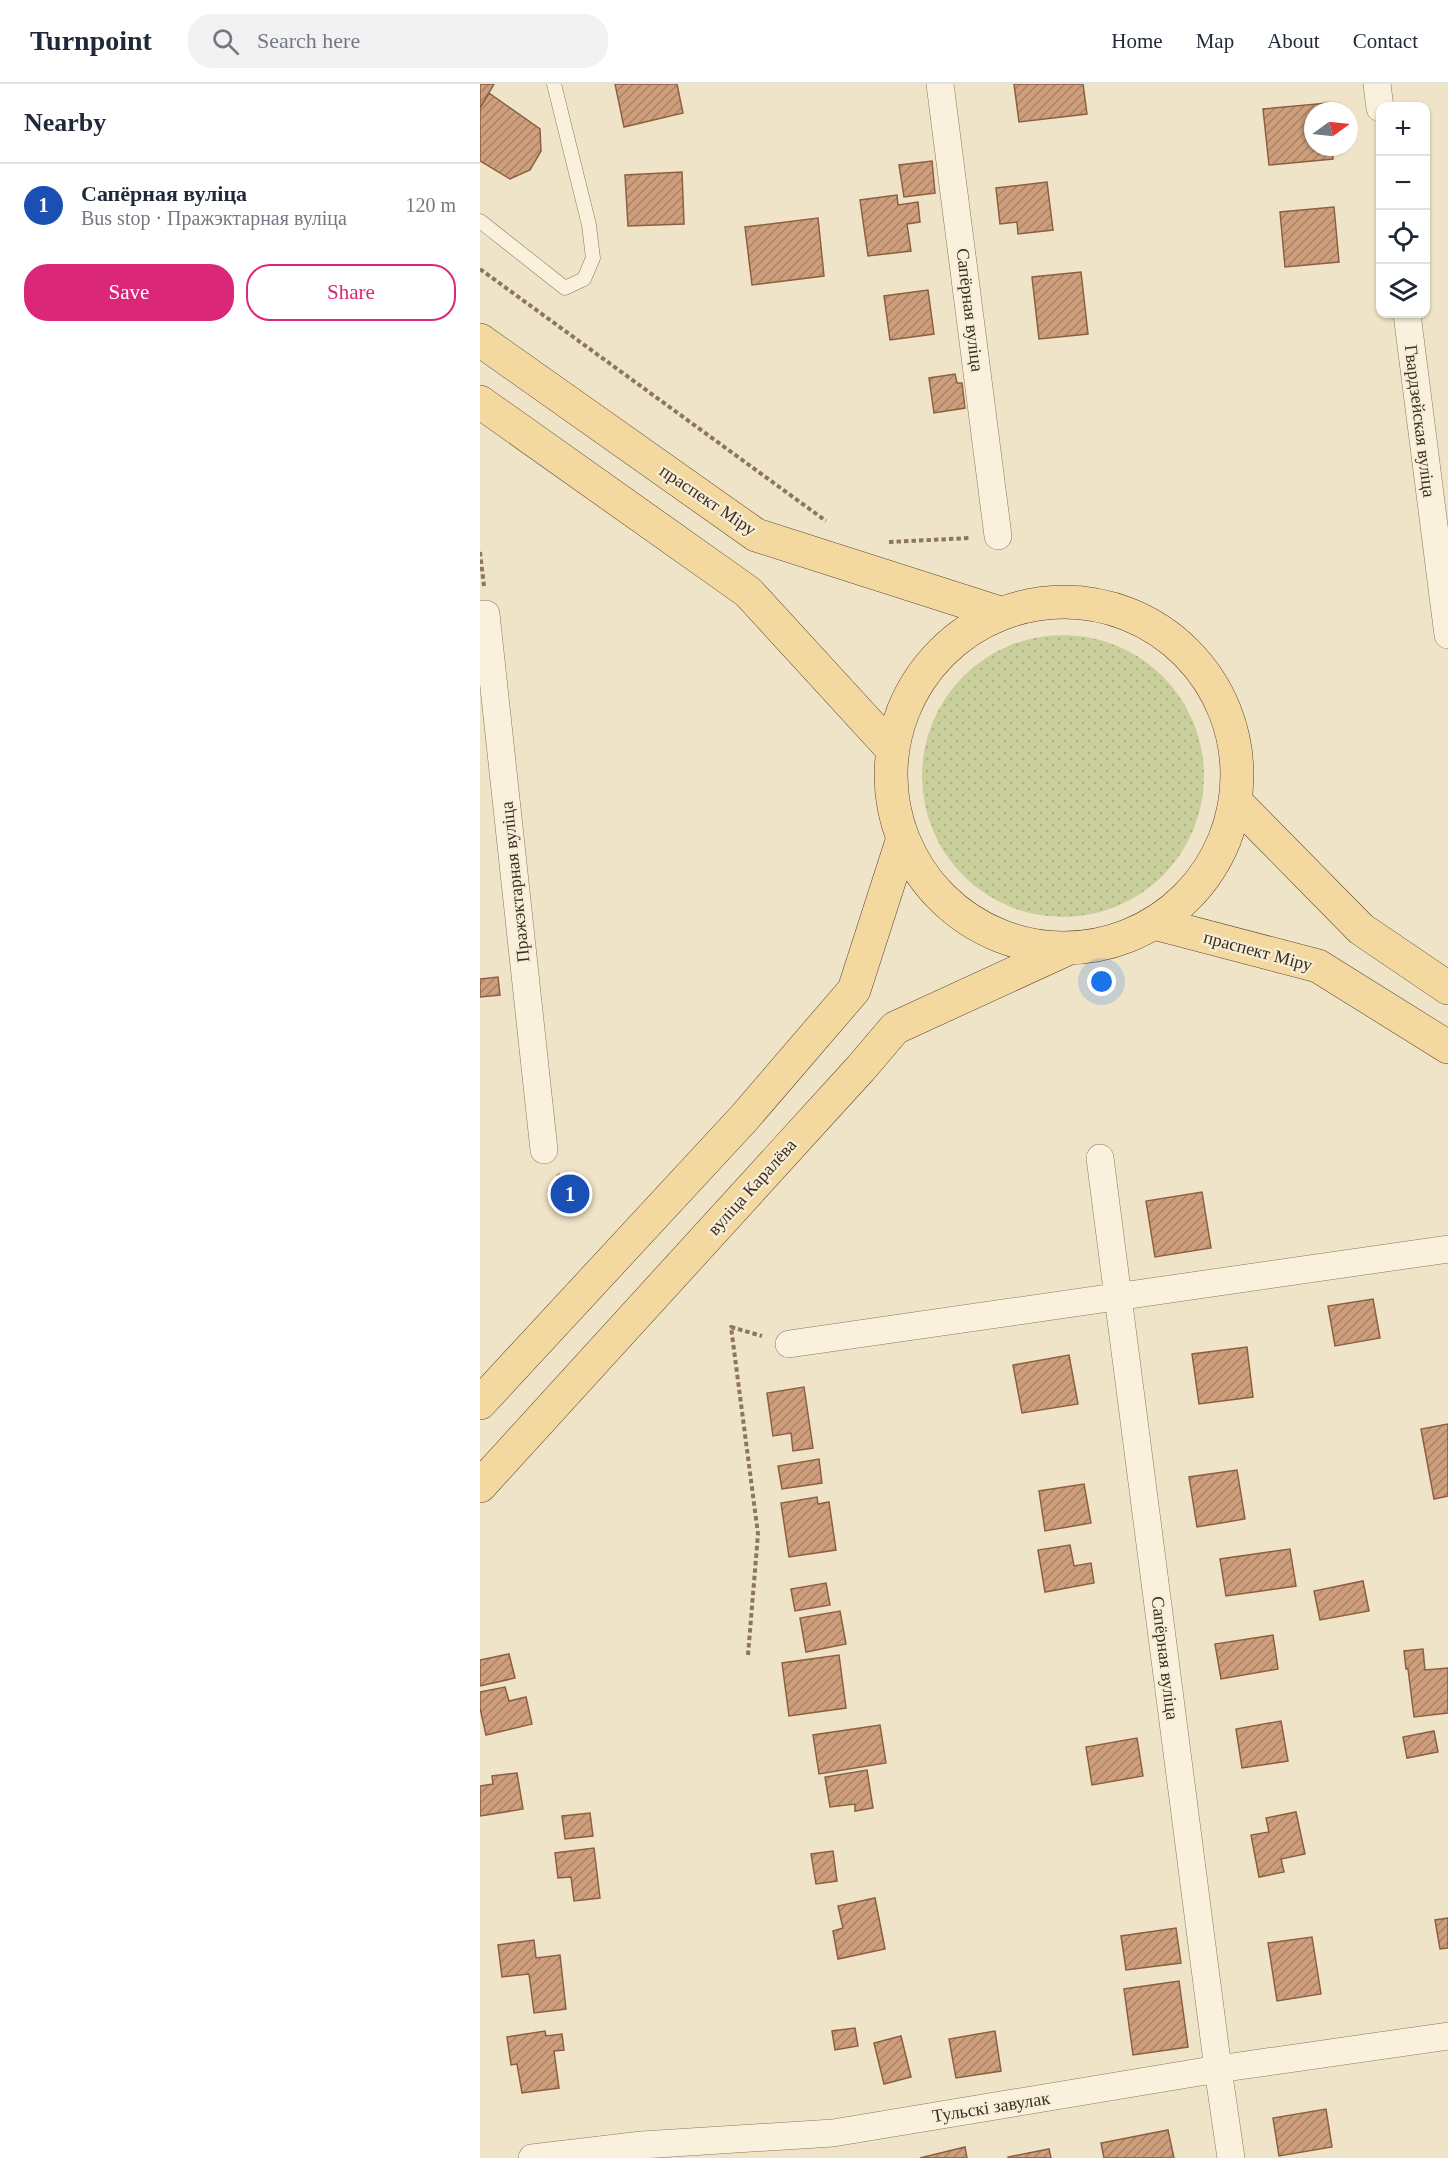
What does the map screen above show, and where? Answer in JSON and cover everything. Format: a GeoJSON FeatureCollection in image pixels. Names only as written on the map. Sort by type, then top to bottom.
{"type":"FeatureCollection","features":[{"type":"Feature","properties":{"kind":"main road","name":"праспект Міру"},"geometry":{"type":"LineString","coordinates":[[480,340],[756,535],[1000,613]]}},
{"type":"Feature","properties":{"kind":"main road"},"geometry":{"type":"LineString","coordinates":[[480,402],[748,592],[892,749]]}},
{"type":"Feature","properties":{"kind":"main road"},"geometry":{"type":"LineString","coordinates":[[1049,602],[1089,603],[1119,610],[1171,639],[1194,660],[1211,684],[1225,711],[1234,740],[1237,770],[1235,801],[1228,830],[1216,858],[1200,883],[1179,905],[1154,923],[1118,939],[1098,945],[1068,948],[1038,946],[1009,939],[981,927],[956,910],[934,890],[916,866],[903,838],[894,809],[891,779],[892,749],[899,719],[911,692],[928,666],[949,644],[973,627],[1000,613],[1049,602]]}},
{"type":"Feature","properties":{"kind":"main road"},"geometry":{"type":"LineString","coordinates":[[1235,801],[1361,929],[1448,988]]}},
{"type":"Feature","properties":{"kind":"main road"},"geometry":{"type":"LineString","coordinates":[[480,1403],[744,1118],[854,990],[903,838]]}},
{"type":"Feature","properties":{"kind":"main road","name":"праспект Міру"},"geometry":{"type":"LineString","coordinates":[[1154,923],[1318,966],[1448,1047]]}},
{"type":"Feature","properties":{"kind":"main road","name":"вуліца Каралёва"},"geometry":{"type":"LineString","coordinates":[[480,1486],[895,1028],[1068,948]]}},
{"type":"Feature","properties":{"kind":"street","name":"Сапёрная вуліца"},"geometry":{"type":"LineString","coordinates":[[940,84],[998,536]]}},
{"type":"Feature","properties":{"kind":"street"},"geometry":{"type":"LineString","coordinates":[[1377,84],[1379,102]]}},
{"type":"Feature","properties":{"kind":"street","name":"Гвардзейская вуліца"},"geometry":{"type":"LineString","coordinates":[[1408,318],[1439,495],[1448,635]]}},
{"type":"Feature","properties":{"kind":"street","name":"Пражэктарная вуліца"},"geometry":{"type":"LineString","coordinates":[[483,614],[544,1150]]}},
{"type":"Feature","properties":{"kind":"street","name":"Сапёрная вуліца"},"geometry":{"type":"LineString","coordinates":[[1100,1158],[1231,2158]]}},
{"type":"Feature","properties":{"kind":"street"},"geometry":{"type":"LineString","coordinates":[[789,1344],[1448,1249]]}},
{"type":"Feature","properties":{"kind":"street","name":"Тульскі завулак"},"geometry":{"type":"LineString","coordinates":[[532,2158],[642,2145],[833,2133],[1218,2069],[1448,2036]]}},
{"type":"Feature","properties":{"kind":"lane"},"geometry":{"type":"LineString","coordinates":[[480,220],[565,288],[585,279],[593,258],[589,225],[554,84]]}},
{"type":"Feature","properties":{"kind":"path"},"geometry":{"type":"LineString","coordinates":[[480,268],[828,522]]}},
{"type":"Feature","properties":{"kind":"path"},"geometry":{"type":"LineString","coordinates":[[880,542],[998,536]]}},
{"type":"Feature","properties":{"kind":"path"},"geometry":{"type":"LineString","coordinates":[[731,1327],[758,1534],[748,1655]]}},
{"type":"Feature","properties":{"kind":"green space"},"geometry":{"type":"Polygon","coordinates":[[[1063,635],[1090,638],[1117,646],[1141,659],[1163,676],[1180,698],[1193,722],[1201,749],[1204,776],[1201,803],[1193,830],[1180,854],[1163,876],[1141,893],[1117,906],[1090,914],[1063,917],[1036,914],[1009,906],[985,893],[963,876],[946,854],[933,830],[925,803],[922,776],[925,749],[933,722],[946,698],[963,676],[985,659],[1009,646],[1036,638],[1063,635]]]}},
{"type":"Feature","properties":{"kind":"building"},"geometry":{"type":"Polygon","coordinates":[[[480,84],[494,84],[480,108],[480,84]]]}},
{"type":"Feature","properties":{"kind":"building"},"geometry":{"type":"Polygon","coordinates":[[[615,84],[677,84],[683,113],[624,127],[615,84]]]}},
{"type":"Feature","properties":{"kind":"building"},"geometry":{"type":"Polygon","coordinates":[[[1014,84],[1083,84],[1087,114],[1019,122],[1014,84]]]}},
{"type":"Feature","properties":{"kind":"building"},"geometry":{"type":"Polygon","coordinates":[[[489,93],[540,129],[541,151],[530,170],[510,179],[480,161],[480,108],[489,93]]]}},
{"type":"Feature","properties":{"kind":"building"},"geometry":{"type":"Polygon","coordinates":[[[1304,105],[1304,156],[1333,156],[1333,159],[1269,165],[1263,109],[1304,105]]]}},
{"type":"Feature","properties":{"kind":"building"},"geometry":{"type":"Polygon","coordinates":[[[932,161],[935,193],[904,197],[899,165],[932,161]]]}},
{"type":"Feature","properties":{"kind":"building"},"geometry":{"type":"Polygon","coordinates":[[[682,172],[684,224],[628,226],[625,175],[682,172]]]}},
{"type":"Feature","properties":{"kind":"building"},"geometry":{"type":"Polygon","coordinates":[[[1047,182],[1053,230],[1018,234],[1017,222],[1000,224],[996,188],[1047,182]]]}},
{"type":"Feature","properties":{"kind":"building"},"geometry":{"type":"Polygon","coordinates":[[[897,195],[898,205],[918,202],[920,222],[907,224],[911,251],[868,256],[860,200],[897,195]]]}},
{"type":"Feature","properties":{"kind":"building"},"geometry":{"type":"Polygon","coordinates":[[[1334,207],[1339,262],[1285,267],[1280,212],[1334,207]]]}},
{"type":"Feature","properties":{"kind":"building"},"geometry":{"type":"Polygon","coordinates":[[[818,218],[824,276],[752,285],[745,227],[818,218]]]}},
{"type":"Feature","properties":{"kind":"building"},"geometry":{"type":"Polygon","coordinates":[[[1081,272],[1088,334],[1039,339],[1032,277],[1081,272]]]}},
{"type":"Feature","properties":{"kind":"building"},"geometry":{"type":"Polygon","coordinates":[[[928,290],[934,334],[890,340],[884,296],[928,290]]]}},
{"type":"Feature","properties":{"kind":"building"},"geometry":{"type":"Polygon","coordinates":[[[955,374],[957,383],[962,383],[965,408],[934,413],[929,378],[955,374]]]}},
{"type":"Feature","properties":{"kind":"building"},"geometry":{"type":"Polygon","coordinates":[[[498,977],[500,995],[480,997],[480,979],[498,977]]]}},
{"type":"Feature","properties":{"kind":"building"},"geometry":{"type":"Polygon","coordinates":[[[1202,1192],[1211,1248],[1155,1257],[1146,1201],[1202,1192]]]}},
{"type":"Feature","properties":{"kind":"building"},"geometry":{"type":"Polygon","coordinates":[[[1373,1299],[1380,1338],[1335,1346],[1328,1306],[1373,1299]]]}},
{"type":"Feature","properties":{"kind":"building"},"geometry":{"type":"Polygon","coordinates":[[[1247,1347],[1253,1397],[1199,1404],[1192,1354],[1247,1347]]]}},
{"type":"Feature","properties":{"kind":"building"},"geometry":{"type":"Polygon","coordinates":[[[1069,1355],[1078,1404],[1022,1413],[1013,1365],[1069,1355]]]}},
{"type":"Feature","properties":{"kind":"building"},"geometry":{"type":"Polygon","coordinates":[[[804,1387],[813,1448],[793,1451],[791,1433],[773,1436],[767,1393],[804,1387]]]}},
{"type":"Feature","properties":{"kind":"building"},"geometry":{"type":"Polygon","coordinates":[[[1448,1424],[1448,1496],[1434,1499],[1421,1429],[1448,1424]]]}},
{"type":"Feature","properties":{"kind":"building"},"geometry":{"type":"Polygon","coordinates":[[[819,1459],[822,1483],[782,1489],[778,1466],[819,1459]]]}},
{"type":"Feature","properties":{"kind":"building"},"geometry":{"type":"Polygon","coordinates":[[[1237,1470],[1245,1519],[1197,1527],[1189,1477],[1237,1470]]]}},
{"type":"Feature","properties":{"kind":"building"},"geometry":{"type":"Polygon","coordinates":[[[1084,1484],[1091,1523],[1045,1531],[1039,1491],[1084,1484]]]}},
{"type":"Feature","properties":{"kind":"building"},"geometry":{"type":"Polygon","coordinates":[[[817,1497],[818,1504],[829,1502],[836,1550],[789,1557],[781,1503],[817,1497]]]}},
{"type":"Feature","properties":{"kind":"building"},"geometry":{"type":"Polygon","coordinates":[[[1070,1545],[1074,1566],[1091,1563],[1094,1583],[1045,1592],[1038,1550],[1070,1545]]]}},
{"type":"Feature","properties":{"kind":"building"},"geometry":{"type":"Polygon","coordinates":[[[1290,1549],[1296,1586],[1226,1596],[1220,1559],[1290,1549]]]}},
{"type":"Feature","properties":{"kind":"building"},"geometry":{"type":"Polygon","coordinates":[[[1363,1581],[1369,1611],[1320,1620],[1314,1591],[1363,1581]]]}},
{"type":"Feature","properties":{"kind":"building"},"geometry":{"type":"Polygon","coordinates":[[[826,1583],[830,1605],[795,1611],[791,1589],[826,1583]]]}},
{"type":"Feature","properties":{"kind":"building"},"geometry":{"type":"Polygon","coordinates":[[[840,1611],[846,1644],[806,1652],[800,1618],[840,1611]]]}},
{"type":"Feature","properties":{"kind":"building"},"geometry":{"type":"Polygon","coordinates":[[[1273,1635],[1278,1669],[1221,1679],[1215,1644],[1273,1635]]]}},
{"type":"Feature","properties":{"kind":"building"},"geometry":{"type":"Polygon","coordinates":[[[1423,1649],[1425,1670],[1448,1668],[1448,1713],[1414,1717],[1404,1651],[1423,1649]]]}},
{"type":"Feature","properties":{"kind":"building"},"geometry":{"type":"Polygon","coordinates":[[[509,1654],[515,1678],[480,1686],[480,1660],[509,1654]]]}},
{"type":"Feature","properties":{"kind":"building"},"geometry":{"type":"Polygon","coordinates":[[[839,1655],[846,1708],[789,1716],[782,1663],[839,1655]]]}},
{"type":"Feature","properties":{"kind":"building"},"geometry":{"type":"Polygon","coordinates":[[[505,1687],[509,1701],[526,1697],[532,1724],[486,1735],[480,1708],[480,1692],[505,1687]]]}},
{"type":"Feature","properties":{"kind":"building"},"geometry":{"type":"Polygon","coordinates":[[[1281,1721],[1288,1761],[1242,1768],[1236,1729],[1281,1721]]]}},
{"type":"Feature","properties":{"kind":"building"},"geometry":{"type":"Polygon","coordinates":[[[880,1725],[886,1763],[819,1774],[813,1735],[880,1725]]]}},
{"type":"Feature","properties":{"kind":"building"},"geometry":{"type":"Polygon","coordinates":[[[1434,1731],[1438,1752],[1407,1758],[1403,1737],[1434,1731]]]}},
{"type":"Feature","properties":{"kind":"building"},"geometry":{"type":"Polygon","coordinates":[[[1137,1738],[1143,1776],[1092,1785],[1086,1747],[1137,1738]]]}},
{"type":"Feature","properties":{"kind":"building"},"geometry":{"type":"Polygon","coordinates":[[[867,1770],[873,1808],[855,1811],[855,1804],[830,1807],[825,1777],[867,1770]]]}},
{"type":"Feature","properties":{"kind":"building"},"geometry":{"type":"Polygon","coordinates":[[[517,1773],[523,1809],[480,1816],[480,1786],[493,1784],[492,1776],[517,1773]]]}},
{"type":"Feature","properties":{"kind":"building"},"geometry":{"type":"Polygon","coordinates":[[[1296,1812],[1305,1854],[1281,1859],[1284,1872],[1259,1877],[1251,1835],[1269,1832],[1266,1818],[1296,1812]]]}},
{"type":"Feature","properties":{"kind":"building"},"geometry":{"type":"Polygon","coordinates":[[[590,1813],[593,1836],[565,1839],[562,1816],[590,1813]]]}},
{"type":"Feature","properties":{"kind":"building"},"geometry":{"type":"Polygon","coordinates":[[[594,1848],[600,1898],[574,1901],[571,1877],[558,1878],[555,1853],[594,1848]]]}},
{"type":"Feature","properties":{"kind":"building"},"geometry":{"type":"Polygon","coordinates":[[[833,1851],[837,1881],[816,1884],[811,1854],[833,1851]]]}},
{"type":"Feature","properties":{"kind":"building"},"geometry":{"type":"Polygon","coordinates":[[[875,1898],[885,1949],[838,1959],[833,1931],[843,1928],[838,1906],[875,1898]]]}},
{"type":"Feature","properties":{"kind":"building"},"geometry":{"type":"Polygon","coordinates":[[[1448,1918],[1448,1948],[1440,1949],[1435,1920],[1448,1918]]]}},
{"type":"Feature","properties":{"kind":"building"},"geometry":{"type":"Polygon","coordinates":[[[1176,1928],[1181,1963],[1126,1970],[1121,1936],[1176,1928]]]}},
{"type":"Feature","properties":{"kind":"building"},"geometry":{"type":"Polygon","coordinates":[[[1312,1937],[1321,1994],[1277,2001],[1268,1943],[1312,1937]]]}},
{"type":"Feature","properties":{"kind":"building"},"geometry":{"type":"Polygon","coordinates":[[[534,1940],[536,1958],[560,1955],[566,2009],[534,2013],[529,1974],[502,1977],[498,1945],[534,1940]]]}},
{"type":"Feature","properties":{"kind":"building"},"geometry":{"type":"Polygon","coordinates":[[[1179,1981],[1188,2047],[1133,2055],[1124,1989],[1179,1981]]]}},
{"type":"Feature","properties":{"kind":"building"},"geometry":{"type":"Polygon","coordinates":[[[855,2028],[858,2046],[835,2050],[832,2031],[855,2028]]]}},
{"type":"Feature","properties":{"kind":"building"},"geometry":{"type":"Polygon","coordinates":[[[545,2031],[546,2036],[562,2034],[564,2050],[554,2051],[559,2088],[522,2093],[517,2064],[511,2065],[507,2037],[545,2031]]]}},
{"type":"Feature","properties":{"kind":"building"},"geometry":{"type":"Polygon","coordinates":[[[995,2031],[1001,2071],[956,2078],[949,2039],[995,2031]]]}},
{"type":"Feature","properties":{"kind":"building"},"geometry":{"type":"Polygon","coordinates":[[[901,2036],[911,2077],[884,2084],[874,2043],[901,2036]]]}},
{"type":"Feature","properties":{"kind":"building"},"geometry":{"type":"Polygon","coordinates":[[[1326,2109],[1332,2147],[1279,2156],[1273,2118],[1326,2109]]]}},
{"type":"Feature","properties":{"kind":"building"},"geometry":{"type":"Polygon","coordinates":[[[1168,2130],[1174,2158],[1104,2158],[1101,2143],[1168,2130]]]}},
{"type":"Feature","properties":{"kind":"building"},"geometry":{"type":"Polygon","coordinates":[[[965,2147],[967,2158],[920,2158],[965,2147]]]}},
{"type":"Feature","properties":{"kind":"building"},"geometry":{"type":"Polygon","coordinates":[[[1049,2149],[1051,2158],[1008,2158],[1008,2157],[1049,2149]]]}},
{"type":"Feature","properties":{"kind":"place","name":"Сапёрная вуліца"},"geometry":{"type":"Point","coordinates":[570,1194]}}]}
